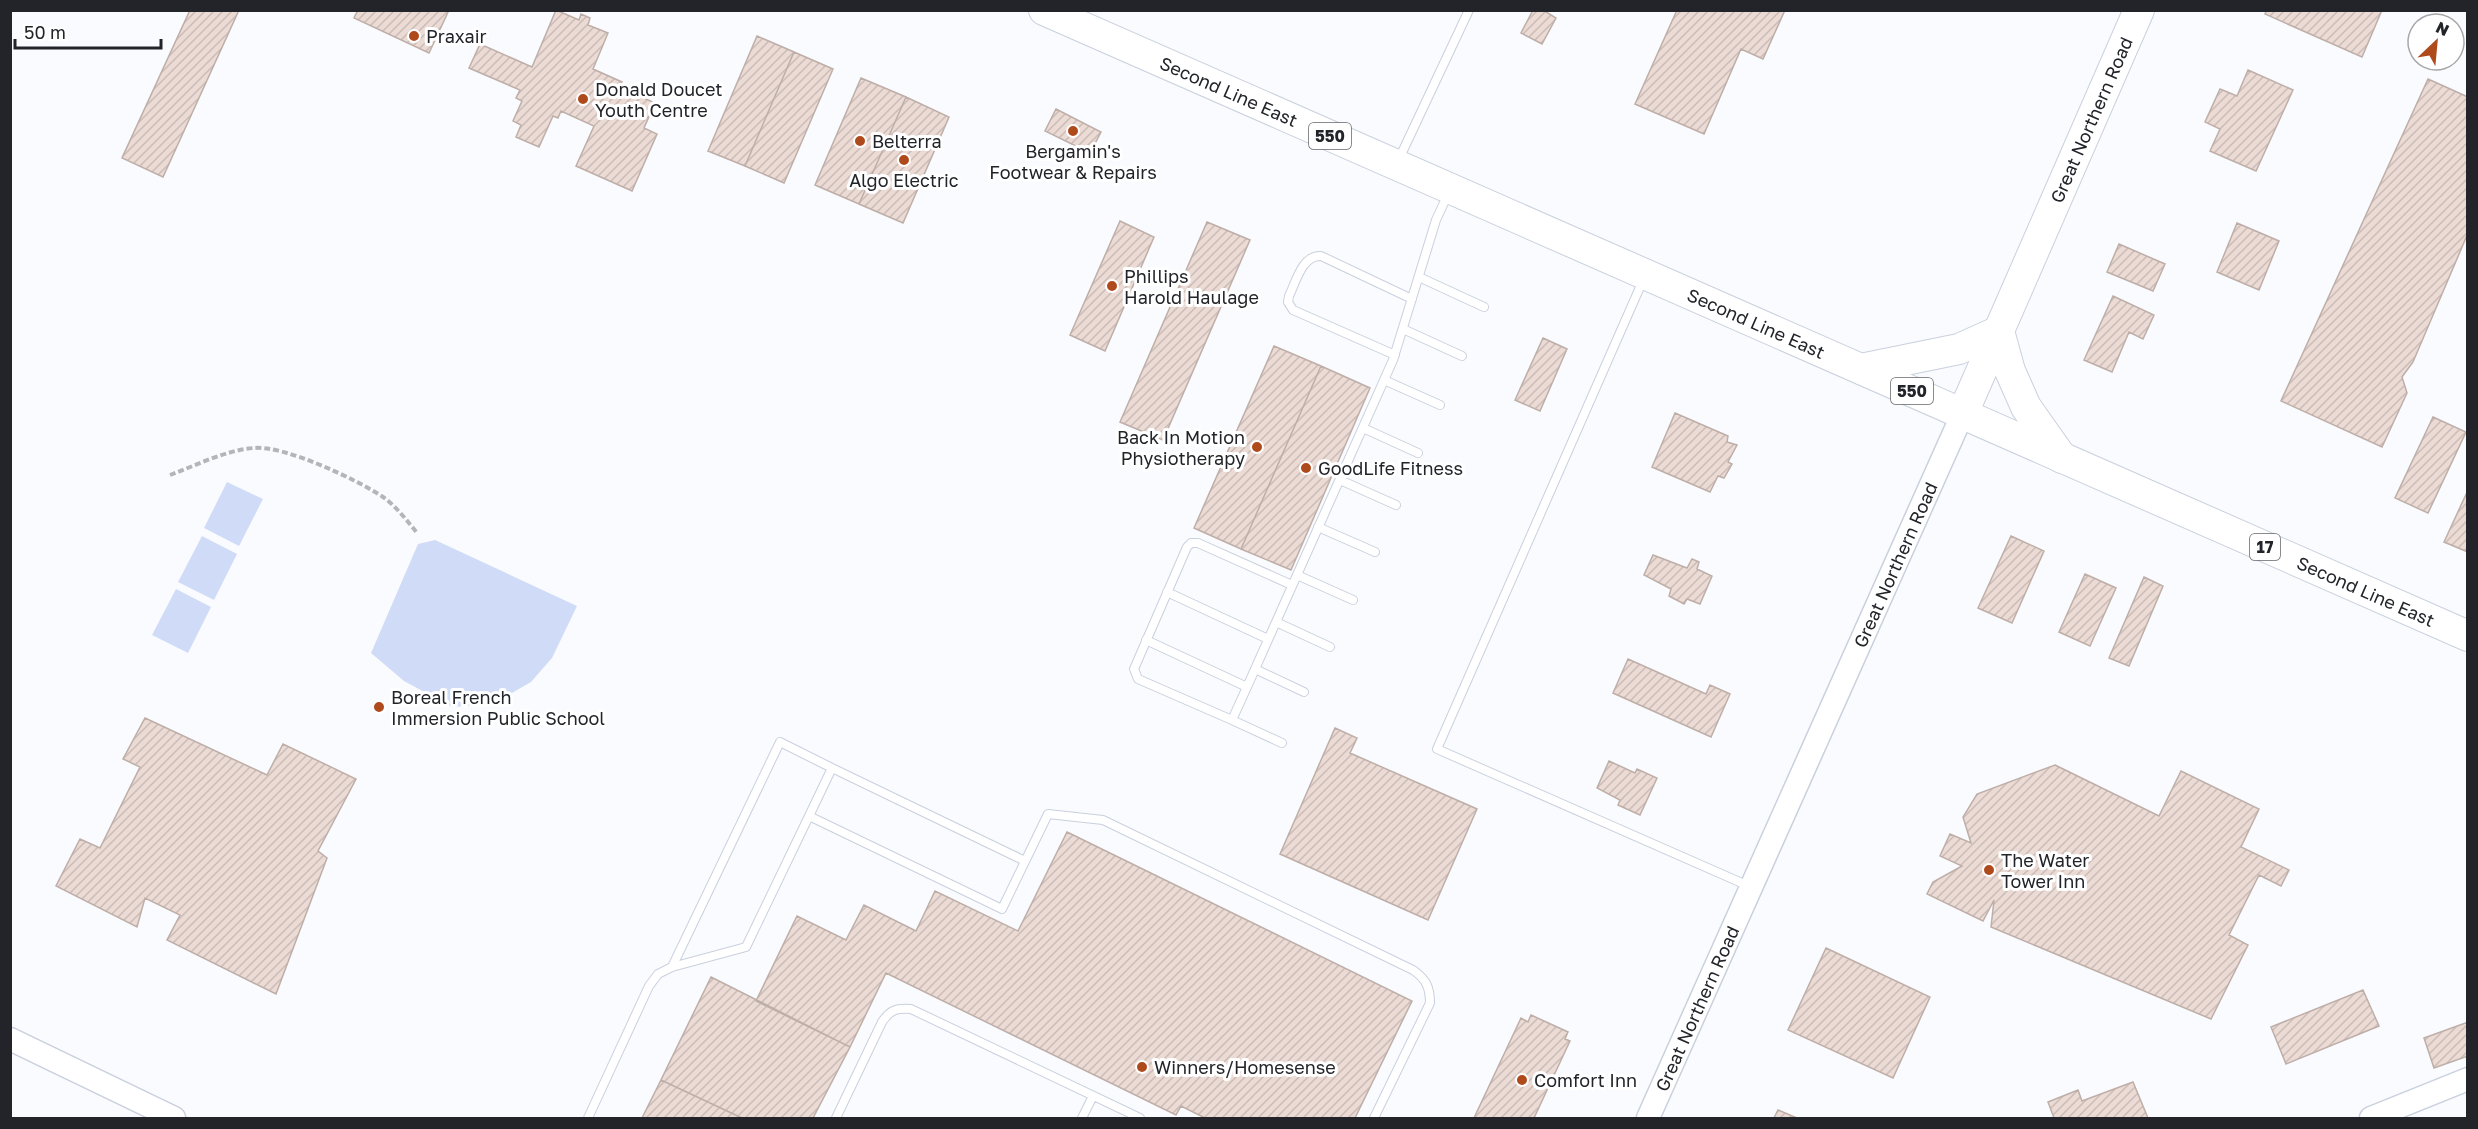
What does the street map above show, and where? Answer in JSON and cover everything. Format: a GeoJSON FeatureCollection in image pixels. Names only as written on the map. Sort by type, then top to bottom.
{"type":"FeatureCollection","features":[{"type":"Feature","properties":{"kind":"highway","name":"Second Line East"},"geometry":{"type":"LineString","coordinates":[[1044,10],[2468,636]]}},
{"type":"Feature","properties":{"kind":"highway","name":"Great Northern Road"},"geometry":{"type":"LineString","coordinates":[[1963,413],[2139,10]]}},
{"type":"Feature","properties":{"kind":"highway"},"geometry":{"type":"LineString","coordinates":[[1861,369],[1959,349],[1999,331],[2010,371],[2026,407],[2063,459]]}},
{"type":"Feature","properties":{"kind":"main road","name":"Great Northern Road"},"geometry":{"type":"LineString","coordinates":[[1648,1119],[1963,413]]}},
{"type":"Feature","properties":{"kind":"main road"},"geometry":{"type":"LineString","coordinates":[[10,1039],[174,1119]]}},
{"type":"Feature","properties":{"kind":"main road"},"geometry":{"type":"LineString","coordinates":[[2372,1119],[2468,1079]]}},
{"type":"Feature","properties":{"kind":"lane"},"geometry":{"type":"LineString","coordinates":[[1396,165],[1469,10]]}},
{"type":"Feature","properties":{"kind":"lane"},"geometry":{"type":"LineString","coordinates":[[1232,720],[1395,355],[1436,220],[1450,189]]}},
{"type":"Feature","properties":{"kind":"lane"},"geometry":{"type":"LineString","coordinates":[[1395,355],[1293,310],[1288,302],[1289,296],[1306,262],[1315,256],[1321,256],[1412,299]]}},
{"type":"Feature","properties":{"kind":"lane"},"geometry":{"type":"LineString","coordinates":[[1646,274],[1437,749],[1751,887]]}},
{"type":"Feature","properties":{"kind":"lane"},"geometry":{"type":"LineString","coordinates":[[1419,277],[1484,307]]}},
{"type":"Feature","properties":{"kind":"lane"},"geometry":{"type":"LineString","coordinates":[[1403,329],[1462,356]]}},
{"type":"Feature","properties":{"kind":"lane"},"geometry":{"type":"LineString","coordinates":[[1384,380],[1440,405]]}},
{"type":"Feature","properties":{"kind":"lane"},"geometry":{"type":"LineString","coordinates":[[1363,428],[1418,453]]}},
{"type":"Feature","properties":{"kind":"lane"},"geometry":{"type":"LineString","coordinates":[[1340,480],[1396,505]]}},
{"type":"Feature","properties":{"kind":"lane"},"geometry":{"type":"LineString","coordinates":[[1318,528],[1375,552]]}},
{"type":"Feature","properties":{"kind":"lane"},"geometry":{"type":"LineString","coordinates":[[1282,743],[1138,679],[1134,669],[1191,543],[1198,543],[1292,585]]}},
{"type":"Feature","properties":{"kind":"lane"},"geometry":{"type":"LineString","coordinates":[[1297,575],[1353,600]]}},
{"type":"Feature","properties":{"kind":"lane"},"geometry":{"type":"LineString","coordinates":[[1167,592],[1268,639]]}},
{"type":"Feature","properties":{"kind":"lane"},"geometry":{"type":"LineString","coordinates":[[1276,622],[1330,647]]}},
{"type":"Feature","properties":{"kind":"lane"},"geometry":{"type":"LineString","coordinates":[[1146,640],[1247,687]]}},
{"type":"Feature","properties":{"kind":"lane"},"geometry":{"type":"LineString","coordinates":[[1255,669],[1304,692]]}},
{"type":"Feature","properties":{"kind":"lane"},"geometry":{"type":"LineString","coordinates":[[672,967],[780,742],[1025,861]]}},
{"type":"Feature","properties":{"kind":"lane"},"geometry":{"type":"LineString","coordinates":[[588,1119],[649,986],[658,974],[672,967],[746,947],[832,768]]}},
{"type":"Feature","properties":{"kind":"lane"},"geometry":{"type":"LineString","coordinates":[[809,816],[1002,909],[1047,814],[1103,820],[1413,969],[1425,978],[1430,991],[1430,1003],[1374,1119]]}},
{"type":"Feature","properties":{"kind":"lane"},"geometry":{"type":"LineString","coordinates":[[836,1119],[882,1022],[889,1013],[898,1008],[911,1009],[1140,1119]]}},
{"type":"Feature","properties":{"kind":"lane"},"geometry":{"type":"LineString","coordinates":[[1082,1119],[1093,1096]]}},
{"type":"Feature","properties":{"kind":"path"},"geometry":{"type":"LineString","coordinates":[[170,475],[231,452],[256,447],[289,454],[329,469],[384,498],[418,534]]}},
{"type":"Feature","properties":{"kind":"shaded area"},"geometry":{"type":"Polygon","coordinates":[[[227,482],[263,499],[239,546],[204,528],[227,482]]]}},
{"type":"Feature","properties":{"kind":"shaded area"},"geometry":{"type":"Polygon","coordinates":[[[202,536],[237,554],[214,600],[178,582],[202,536]]]}},
{"type":"Feature","properties":{"kind":"shaded area"},"geometry":{"type":"Polygon","coordinates":[[[435,540],[577,606],[552,658],[531,682],[493,704],[452,707],[404,681],[371,653],[418,544],[435,540]]]}},
{"type":"Feature","properties":{"kind":"shaded area"},"geometry":{"type":"Polygon","coordinates":[[[176,589],[211,607],[188,653],[152,635],[176,589]]]}},
{"type":"Feature","properties":{"kind":"building"},"geometry":{"type":"Polygon","coordinates":[[[190,10],[239,10],[163,177],[122,158],[190,10]]]}},
{"type":"Feature","properties":{"kind":"building","name":"Praxair"},"geometry":{"type":"Polygon","coordinates":[[[358,10],[449,10],[429,53],[354,18],[358,10]]]}},
{"type":"Feature","properties":{"kind":"building","name":"Donald Doucet Youth Centre"},"geometry":{"type":"Polygon","coordinates":[[[556,10],[579,20],[581,14],[590,18],[588,25],[608,33],[593,69],[622,82],[620,87],[655,103],[644,128],[657,134],[632,191],[576,166],[594,126],[561,111],[558,118],[553,116],[539,147],[516,137],[521,125],[513,121],[522,101],[516,98],[520,90],[469,68],[480,44],[532,67],[556,10]]]}},
{"type":"Feature","properties":{"kind":"building"},"geometry":{"type":"Polygon","coordinates":[[[1533,10],[1543,10],[1556,18],[1542,44],[1521,33],[1533,10]]]}},
{"type":"Feature","properties":{"kind":"building"},"geometry":{"type":"Polygon","coordinates":[[[1677,10],[1785,10],[1763,59],[1741,49],[1704,134],[1635,104],[1677,10]]]}},
{"type":"Feature","properties":{"kind":"building"},"geometry":{"type":"Polygon","coordinates":[[[2267,10],[2382,10],[2362,57],[2265,14],[2267,10]]]}},
{"type":"Feature","properties":{"kind":"building"},"geometry":{"type":"Polygon","coordinates":[[[757,36],[794,52],[745,166],[708,151],[757,36]]]}},
{"type":"Feature","properties":{"kind":"building"},"geometry":{"type":"Polygon","coordinates":[[[794,52],[833,69],[784,183],[745,166],[794,52]]]}},
{"type":"Feature","properties":{"kind":"building"},"geometry":{"type":"Polygon","coordinates":[[[2248,70],[2293,90],[2256,171],[2210,151],[2220,129],[2205,122],[2220,89],[2237,96],[2248,70]]]}},
{"type":"Feature","properties":{"kind":"building","name":"Belterra"},"geometry":{"type":"Polygon","coordinates":[[[861,78],[906,97],[859,204],[815,185],[861,78]]]}},
{"type":"Feature","properties":{"kind":"building"},"geometry":{"type":"Polygon","coordinates":[[[2428,79],[2468,97],[2468,233],[2413,362],[2402,377],[2407,393],[2382,447],[2281,401],[2428,79]]]}},
{"type":"Feature","properties":{"kind":"building","name":"Algo Electric"},"geometry":{"type":"Polygon","coordinates":[[[906,97],[949,117],[903,223],[859,204],[906,97]]]}},
{"type":"Feature","properties":{"kind":"building","name":"Bergamin's Footwear & Repairs"},"geometry":{"type":"Polygon","coordinates":[[[1056,109],[1101,132],[1090,153],[1045,131],[1056,109]]]}},
{"type":"Feature","properties":{"kind":"building","name":"Phillips Harold Haulage"},"geometry":{"type":"Polygon","coordinates":[[[1120,221],[1154,237],[1105,351],[1070,335],[1120,221]]]}},
{"type":"Feature","properties":{"kind":"building"},"geometry":{"type":"Polygon","coordinates":[[[1207,222],[1250,240],[1163,440],[1120,422],[1207,222]]]}},
{"type":"Feature","properties":{"kind":"building"},"geometry":{"type":"Polygon","coordinates":[[[2237,223],[2279,241],[2259,290],[2217,272],[2237,223]]]}},
{"type":"Feature","properties":{"kind":"building"},"geometry":{"type":"Polygon","coordinates":[[[2119,244],[2165,264],[2153,291],[2107,272],[2119,244]]]}},
{"type":"Feature","properties":{"kind":"building"},"geometry":{"type":"Polygon","coordinates":[[[2113,296],[2154,315],[2143,339],[2129,332],[2112,372],[2084,360],[2113,296]]]}},
{"type":"Feature","properties":{"kind":"building"},"geometry":{"type":"Polygon","coordinates":[[[1543,338],[1567,349],[1540,411],[1515,400],[1543,338]]]}},
{"type":"Feature","properties":{"kind":"building","name":"Back In Motion Physiotherapy"},"geometry":{"type":"Polygon","coordinates":[[[1274,346],[1321,366],[1241,549],[1194,528],[1274,346]]]}},
{"type":"Feature","properties":{"kind":"building","name":"GoodLife Fitness"},"geometry":{"type":"Polygon","coordinates":[[[1321,366],[1370,388],[1291,570],[1241,549],[1321,366]]]}},
{"type":"Feature","properties":{"kind":"building"},"geometry":{"type":"Polygon","coordinates":[[[1675,413],[1728,436],[1727,442],[1737,445],[1728,462],[1732,464],[1724,478],[1718,476],[1710,492],[1652,467],[1675,413]]]}},
{"type":"Feature","properties":{"kind":"building"},"geometry":{"type":"Polygon","coordinates":[[[2433,417],[2466,432],[2428,513],[2395,498],[2433,417]]]}},
{"type":"Feature","properties":{"kind":"building"},"geometry":{"type":"Polygon","coordinates":[[[2468,490],[2468,552],[2444,542],[2468,490]]]}},
{"type":"Feature","properties":{"kind":"building"},"geometry":{"type":"Polygon","coordinates":[[[2011,536],[2044,551],[2012,623],[1978,608],[2011,536]]]}},
{"type":"Feature","properties":{"kind":"building"},"geometry":{"type":"Polygon","coordinates":[[[1653,555],[1687,568],[1692,559],[1699,562],[1697,569],[1712,576],[1700,604],[1687,599],[1684,604],[1669,596],[1671,589],[1644,575],[1653,555]]]}},
{"type":"Feature","properties":{"kind":"building"},"geometry":{"type":"Polygon","coordinates":[[[2085,574],[2116,588],[2090,646],[2059,632],[2085,574]]]}},
{"type":"Feature","properties":{"kind":"building"},"geometry":{"type":"Polygon","coordinates":[[[2144,577],[2163,586],[2129,666],[2109,658],[2144,577]]]}},
{"type":"Feature","properties":{"kind":"building"},"geometry":{"type":"Polygon","coordinates":[[[1628,659],[1706,694],[1710,685],[1730,694],[1711,737],[1613,693],[1628,659]]]}},
{"type":"Feature","properties":{"kind":"building"},"geometry":{"type":"Polygon","coordinates":[[[145,718],[267,775],[283,744],[356,779],[318,851],[327,858],[276,994],[167,940],[180,915],[145,898],[137,927],[56,886],[80,839],[100,848],[140,767],[123,759],[145,718]]]}},
{"type":"Feature","properties":{"kind":"building"},"geometry":{"type":"Polygon","coordinates":[[[1335,728],[1357,738],[1350,753],[1477,809],[1428,920],[1280,854],[1335,728]]]}},
{"type":"Feature","properties":{"kind":"building"},"geometry":{"type":"Polygon","coordinates":[[[1609,761],[1635,773],[1637,769],[1657,778],[1640,815],[1618,805],[1620,800],[1597,788],[1609,761]]]}},
{"type":"Feature","properties":{"kind":"building"},"geometry":{"type":"Polygon","coordinates":[[[2055,765],[2159,816],[2181,771],[2259,809],[2241,847],[2289,870],[2281,886],[2259,875],[2229,935],[2248,945],[2211,1019],[1991,927],[1994,900],[1983,921],[1927,894],[1933,882],[1962,866],[1940,856],[1950,834],[1971,843],[1963,817],[1977,794],[2055,765]]]}},
{"type":"Feature","properties":{"kind":"building"},"geometry":{"type":"Polygon","coordinates":[[[1067,832],[1412,1001],[1355,1118],[1205,1118],[1181,1106],[1176,1115],[886,973],[850,1047],[756,1001],[797,916],[846,940],[864,905],[916,931],[935,891],[1018,931],[1067,832]]]}},
{"type":"Feature","properties":{"kind":"building"},"geometry":{"type":"Polygon","coordinates":[[[1826,948],[1930,997],[1893,1078],[1788,1030],[1826,948]]]}},
{"type":"Feature","properties":{"kind":"building"},"geometry":{"type":"Polygon","coordinates":[[[711,977],[850,1047],[813,1118],[742,1118],[661,1080],[711,977]]]}},
{"type":"Feature","properties":{"kind":"building"},"geometry":{"type":"Polygon","coordinates":[[[2363,990],[2379,1026],[2286,1064],[2271,1027],[2363,990]]]}},
{"type":"Feature","properties":{"kind":"building","name":"Comfort Inn"},"geometry":{"type":"Polygon","coordinates":[[[1531,1015],[1568,1032],[1565,1039],[1570,1041],[1534,1118],[1474,1118],[1521,1018],[1528,1022],[1531,1015]]]}},
{"type":"Feature","properties":{"kind":"building"},"geometry":{"type":"Polygon","coordinates":[[[2468,1022],[2468,1056],[2434,1068],[2424,1038],[2468,1022]]]}},
{"type":"Feature","properties":{"kind":"building"},"geometry":{"type":"Polygon","coordinates":[[[661,1080],[742,1118],[642,1118],[661,1080]]]}},
{"type":"Feature","properties":{"kind":"building"},"geometry":{"type":"Polygon","coordinates":[[[2133,1082],[2148,1118],[2054,1118],[2048,1102],[2078,1090],[2082,1101],[2133,1082]]]}},
{"type":"Feature","properties":{"kind":"building"},"geometry":{"type":"Polygon","coordinates":[[[1778,1110],[1797,1118],[1774,1118],[1778,1110]]]}},
{"type":"Feature","properties":{"kind":"place","name":"Praxair"},"geometry":{"type":"Point","coordinates":[414,36]}},
{"type":"Feature","properties":{"kind":"place","name":"Donald Doucet Youth Centre"},"geometry":{"type":"Point","coordinates":[583,99]}},
{"type":"Feature","properties":{"kind":"place","name":"Bergamin's Footwear & Repairs"},"geometry":{"type":"Point","coordinates":[1073,131]}},
{"type":"Feature","properties":{"kind":"place","name":"Belterra"},"geometry":{"type":"Point","coordinates":[860,141]}},
{"type":"Feature","properties":{"kind":"place","name":"Algo Electric"},"geometry":{"type":"Point","coordinates":[904,160]}},
{"type":"Feature","properties":{"kind":"place","name":"Phillips Harold Haulage"},"geometry":{"type":"Point","coordinates":[1112,286]}},
{"type":"Feature","properties":{"kind":"place","name":"Back In Motion Physiotherapy"},"geometry":{"type":"Point","coordinates":[1257,447]}},
{"type":"Feature","properties":{"kind":"place","name":"GoodLife Fitness"},"geometry":{"type":"Point","coordinates":[1306,468]}},
{"type":"Feature","properties":{"kind":"place","name":"Boreal French Immersion Public School"},"geometry":{"type":"Point","coordinates":[379,707]}},
{"type":"Feature","properties":{"kind":"place","name":"The Water Tower Inn"},"geometry":{"type":"Point","coordinates":[1989,870]}},
{"type":"Feature","properties":{"kind":"place","name":"Winners/Homesense"},"geometry":{"type":"Point","coordinates":[1142,1067]}},
{"type":"Feature","properties":{"kind":"place","name":"Comfort Inn"},"geometry":{"type":"Point","coordinates":[1522,1080]}}]}
